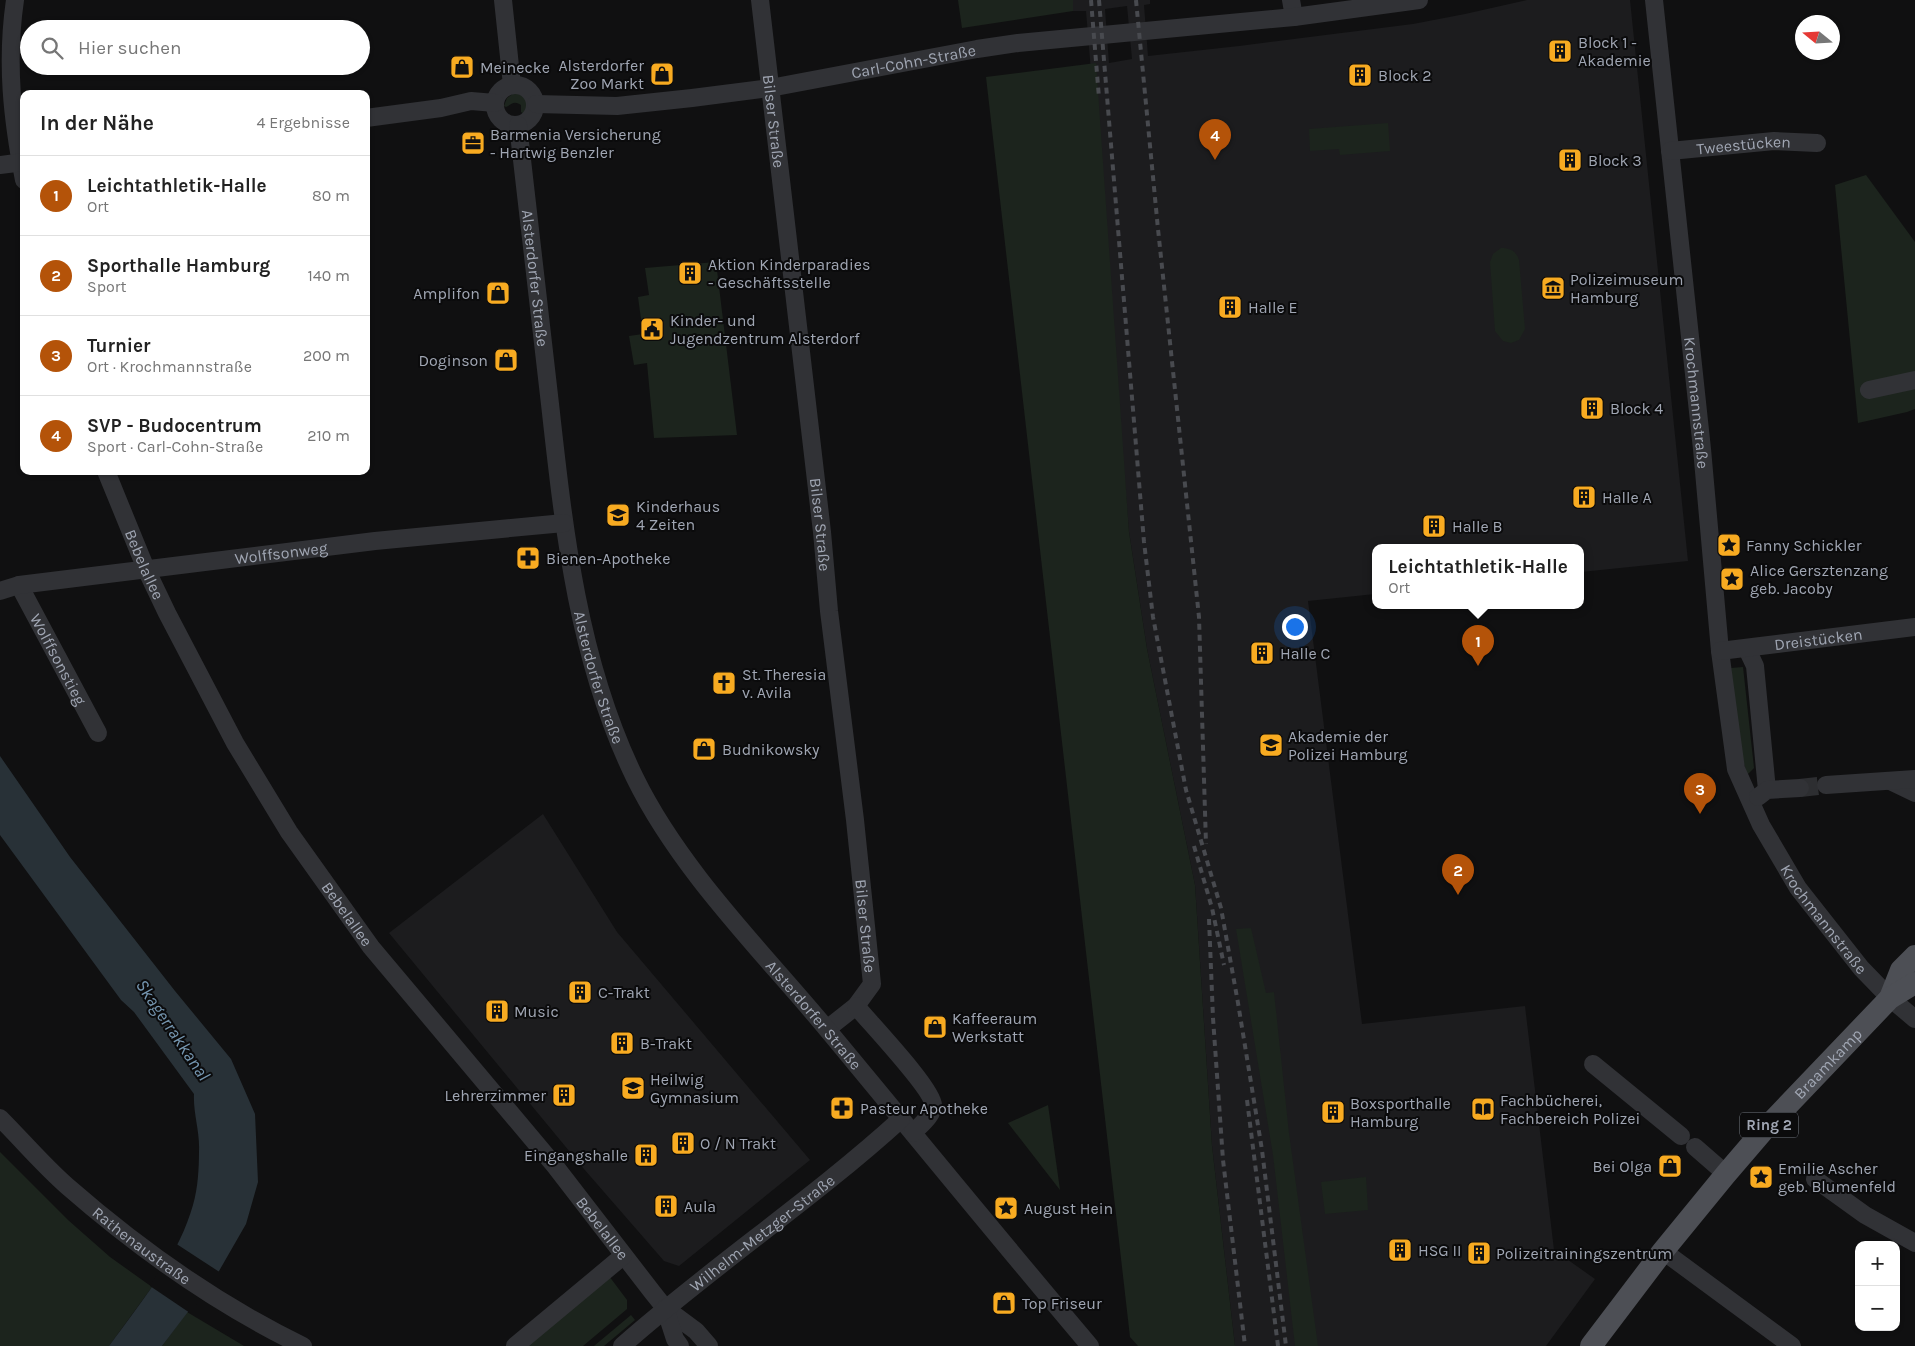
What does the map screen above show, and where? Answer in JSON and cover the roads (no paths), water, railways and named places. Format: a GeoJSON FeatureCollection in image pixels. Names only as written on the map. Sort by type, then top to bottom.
{"type":"FeatureCollection","features":[{"type":"Feature","properties":{"kind":"main road","name":"Braamkamp"},"geometry":{"type":"LineString","coordinates":[[1890,998],[1901,970],[1915,956]]}},
{"type":"Feature","properties":{"kind":"main road","name":"Braamkamp"},"geometry":{"type":"LineString","coordinates":[[1591,1346],[1663,1251],[1762,1132],[1890,998],[1915,983]]}},
{"type":"Feature","properties":{"kind":"street"},"geometry":{"type":"LineString","coordinates":[[15,0],[10,51],[10,86],[12,116],[20,153]]}},
{"type":"Feature","properties":{"kind":"street"},"geometry":{"type":"LineString","coordinates":[[502,0],[512,85]]}},
{"type":"Feature","properties":{"kind":"street","name":"Bilser Straße"},"geometry":{"type":"LineString","coordinates":[[760,0],[822,532],[829,611],[855,820],[872,984],[856,1006],[827,1029]]}},
{"type":"Feature","properties":{"kind":"street","name":"Carl-Cohn-Straße"},"geometry":{"type":"LineString","coordinates":[[536,104],[617,106],[770,88],[1018,43],[1292,8],[1419,0]]}},
{"type":"Feature","properties":{"kind":"street","name":"Krochmannstraße"},"geometry":{"type":"LineString","coordinates":[[1654,0],[1703,459],[1720,651],[1736,768],[1750,803],[1798,888],[1856,962],[1890,998],[1915,1019]]}},
{"type":"Feature","properties":{"kind":"street"},"geometry":{"type":"LineString","coordinates":[[512,85],[521,85],[527,88],[536,104],[531,118],[525,123],[518,125],[507,124],[496,111],[495,103],[501,90],[512,85]]}},
{"type":"Feature","properties":{"kind":"street"},"geometry":{"type":"LineString","coordinates":[[370,117],[471,102],[495,103]]}},
{"type":"Feature","properties":{"kind":"street","name":"Alsterdorfer Straße"},"geometry":{"type":"LineString","coordinates":[[518,125],[564,524],[579,611],[590,656],[605,704],[633,775],[652,811],[704,885],[827,1029],[1090,1346]]}},
{"type":"Feature","properties":{"kind":"street","name":"Tweestücken"},"geometry":{"type":"LineString","coordinates":[[1670,151],[1774,141],[1817,143]]}},
{"type":"Feature","properties":{"kind":"street"},"geometry":{"type":"LineString","coordinates":[[0,165],[20,162]]}},
{"type":"Feature","properties":{"kind":"street"},"geometry":{"type":"LineString","coordinates":[[1869,390],[1915,380]]}},
{"type":"Feature","properties":{"kind":"street","name":"Bebelallee"},"geometry":{"type":"LineString","coordinates":[[108,475],[146,569],[199,675],[235,743],[292,837],[376,953],[559,1171],[665,1308],[696,1331],[709,1346]]}},
{"type":"Feature","properties":{"kind":"street","name":"Wolffsonweg"},"geometry":{"type":"LineString","coordinates":[[0,591],[19,585],[375,541],[564,524]]}},
{"type":"Feature","properties":{"kind":"street","name":"Wolffsonstieg"},"geometry":{"type":"LineString","coordinates":[[19,585],[98,733]]}},
{"type":"Feature","properties":{"kind":"street","name":"Dreistücken"},"geometry":{"type":"LineString","coordinates":[[1720,651],[1915,627]]}},
{"type":"Feature","properties":{"kind":"street"},"geometry":{"type":"LineString","coordinates":[[1747,649],[1755,666],[1767,790]]}},
{"type":"Feature","properties":{"kind":"street"},"geometry":{"type":"LineString","coordinates":[[1826,786],[1915,779]]}},
{"type":"Feature","properties":{"kind":"street"},"geometry":{"type":"LineString","coordinates":[[1890,781],[1915,793]]}},
{"type":"Feature","properties":{"kind":"street"},"geometry":{"type":"LineString","coordinates":[[1750,803],[1767,790],[1800,788]]}},
{"type":"Feature","properties":{"kind":"street"},"geometry":{"type":"LineString","coordinates":[[856,1006],[925,1087],[933,1104],[931,1113],[914,1133]]}},
{"type":"Feature","properties":{"kind":"street"},"geometry":{"type":"LineString","coordinates":[[1593,1064],[1681,1136]]}},
{"type":"Feature","properties":{"kind":"street","name":"Rathenaustraße"},"geometry":{"type":"LineString","coordinates":[[0,1118],[66,1185],[161,1260],[236,1310],[303,1346]]}},
{"type":"Feature","properties":{"kind":"street","name":"Wilhelm-Metzger-Straße"},"geometry":{"type":"LineString","coordinates":[[622,1346],[665,1308],[738,1252],[901,1119]]}},
{"type":"Feature","properties":{"kind":"street"},"geometry":{"type":"LineString","coordinates":[[1695,1147],[1726,1174]]}},
{"type":"Feature","properties":{"kind":"street"},"geometry":{"type":"LineString","coordinates":[[1815,1179],[1864,1215],[1915,1243]]}},
{"type":"Feature","properties":{"kind":"street"},"geometry":{"type":"LineString","coordinates":[[1663,1251],[1792,1346]]}},
{"type":"Feature","properties":{"kind":"street"},"geometry":{"type":"LineString","coordinates":[[515,1346],[623,1256]]}},
{"type":"Feature","properties":{"kind":"street","name":"Bebelallee"},"geometry":{"type":"LineString","coordinates":[[665,1308],[675,1339],[680,1346]]}},
{"type":"Feature","properties":{"kind":"water","name":"Skagerrakkanal"},"geometry":{"type":"Polygon","coordinates":[[[0,756],[70,857],[231,1059],[255,1114],[258,1182],[246,1224],[219,1271],[162,1346],[109,1346],[146,1296],[168,1261],[178,1243],[193,1205],[199,1158],[194,1094],[134,1012],[121,1000],[0,835],[0,756]]]}},
{"type":"Feature","properties":{"kind":"tunnel"},"geometry":{"type":"LineString","coordinates":[[1800,788],[1826,785]]}},
{"type":"Feature","properties":{"kind":"railway"},"geometry":{"type":"LineString","coordinates":[[1091,0],[1099,98]]}},
{"type":"Feature","properties":{"kind":"railway"},"geometry":{"type":"LineString","coordinates":[[1099,0],[1144,542],[1153,617],[1186,790],[1221,908],[1262,1150],[1286,1346]]}},
{"type":"Feature","properties":{"kind":"railway"},"geometry":{"type":"LineString","coordinates":[[1136,0],[1199,617],[1206,844]]}},
{"type":"Feature","properties":{"kind":"railway"},"geometry":{"type":"LineString","coordinates":[[1194,846],[1212,908],[1224,965]]}},
{"type":"Feature","properties":{"kind":"railway"},"geometry":{"type":"LineString","coordinates":[[1209,919],[1213,1018],[1223,1160],[1245,1346]]}},
{"type":"Feature","properties":{"kind":"railway"},"geometry":{"type":"LineString","coordinates":[[1247,1100],[1278,1346]]}},
{"type":"Feature","properties":{"kind":"place","name":"Block 1 - Akademie"},"geometry":{"type":"Point","coordinates":[1560,51]}},
{"type":"Feature","properties":{"kind":"place","name":"Meinecke"},"geometry":{"type":"Point","coordinates":[462,67]}},
{"type":"Feature","properties":{"kind":"place","name":"Alsterdorfer Zoo Markt"},"geometry":{"type":"Point","coordinates":[662,74]}},
{"type":"Feature","properties":{"kind":"place","name":"Block 2"},"geometry":{"type":"Point","coordinates":[1360,75]}},
{"type":"Feature","properties":{"kind":"place","name":"Barmenia Versicherung - Hartwig Benzler"},"geometry":{"type":"Point","coordinates":[473,143]}},
{"type":"Feature","properties":{"kind":"place","name":"SVP - Budocentrum"},"geometry":{"type":"Point","coordinates":[1215,160]}},
{"type":"Feature","properties":{"kind":"place","name":"Block 3"},"geometry":{"type":"Point","coordinates":[1570,160]}},
{"type":"Feature","properties":{"kind":"place","name":"Aktion Kinderparadies - Geschäftsstelle"},"geometry":{"type":"Point","coordinates":[690,273]}},
{"type":"Feature","properties":{"kind":"place","name":"Polizeimuseum Hamburg"},"geometry":{"type":"Point","coordinates":[1553,288]}},
{"type":"Feature","properties":{"kind":"place","name":"Amplifon"},"geometry":{"type":"Point","coordinates":[498,293]}},
{"type":"Feature","properties":{"kind":"place","name":"Halle E"},"geometry":{"type":"Point","coordinates":[1230,307]}},
{"type":"Feature","properties":{"kind":"place","name":"Kinder- und Jugendzentrum Alsterdorf"},"geometry":{"type":"Point","coordinates":[652,329]}},
{"type":"Feature","properties":{"kind":"place","name":"Doginson"},"geometry":{"type":"Point","coordinates":[506,360]}},
{"type":"Feature","properties":{"kind":"place","name":"Block 4"},"geometry":{"type":"Point","coordinates":[1592,408]}},
{"type":"Feature","properties":{"kind":"place","name":"Halle A"},"geometry":{"type":"Point","coordinates":[1584,497]}},
{"type":"Feature","properties":{"kind":"place","name":"Kinderhaus 4 Zeiten"},"geometry":{"type":"Point","coordinates":[618,515]}},
{"type":"Feature","properties":{"kind":"place","name":"Halle B"},"geometry":{"type":"Point","coordinates":[1434,526]}},
{"type":"Feature","properties":{"kind":"place","name":"Fanny Schickler"},"geometry":{"type":"Point","coordinates":[1729,545]}},
{"type":"Feature","properties":{"kind":"place","name":"Bienen-Apotheke"},"geometry":{"type":"Point","coordinates":[528,558]}},
{"type":"Feature","properties":{"kind":"place","name":"Alice Gersztenzang geb. Jacoby"},"geometry":{"type":"Point","coordinates":[1732,579]}},
{"type":"Feature","properties":{"kind":"place","name":"Halle C"},"geometry":{"type":"Point","coordinates":[1262,653]}},
{"type":"Feature","properties":{"kind":"place","name":"Leichtathletik-Halle"},"geometry":{"type":"Point","coordinates":[1478,666]}},
{"type":"Feature","properties":{"kind":"place","name":"St. Theresia v. Avila"},"geometry":{"type":"Point","coordinates":[724,683]}},
{"type":"Feature","properties":{"kind":"place","name":"Akademie der Polizei Hamburg"},"geometry":{"type":"Point","coordinates":[1271,745]}},
{"type":"Feature","properties":{"kind":"place","name":"Budnikowsky"},"geometry":{"type":"Point","coordinates":[704,749]}},
{"type":"Feature","properties":{"kind":"place","name":"Turnier"},"geometry":{"type":"Point","coordinates":[1700,814]}},
{"type":"Feature","properties":{"kind":"place","name":"Sporthalle Hamburg"},"geometry":{"type":"Point","coordinates":[1458,895]}},
{"type":"Feature","properties":{"kind":"place","name":"C-Trakt"},"geometry":{"type":"Point","coordinates":[580,992]}},
{"type":"Feature","properties":{"kind":"place","name":"Music"},"geometry":{"type":"Point","coordinates":[497,1011]}},
{"type":"Feature","properties":{"kind":"place","name":"Kaffeeraum Werkstatt"},"geometry":{"type":"Point","coordinates":[935,1027]}},
{"type":"Feature","properties":{"kind":"place","name":"B-Trakt"},"geometry":{"type":"Point","coordinates":[622,1043]}},
{"type":"Feature","properties":{"kind":"place","name":"Heilwig Gymnasium"},"geometry":{"type":"Point","coordinates":[633,1088]}},
{"type":"Feature","properties":{"kind":"place","name":"Lehrerzimmer"},"geometry":{"type":"Point","coordinates":[564,1095]}},
{"type":"Feature","properties":{"kind":"place","name":"Pasteur Apotheke"},"geometry":{"type":"Point","coordinates":[842,1108]}},
{"type":"Feature","properties":{"kind":"place","name":"Fachbücherei, Fachbereich Polizei"},"geometry":{"type":"Point","coordinates":[1483,1109]}},
{"type":"Feature","properties":{"kind":"place","name":"Boxsporthalle Hamburg"},"geometry":{"type":"Point","coordinates":[1333,1112]}},
{"type":"Feature","properties":{"kind":"place","name":"O / N Trakt"},"geometry":{"type":"Point","coordinates":[683,1143]}},
{"type":"Feature","properties":{"kind":"place","name":"Eingangshalle"},"geometry":{"type":"Point","coordinates":[646,1155]}},
{"type":"Feature","properties":{"kind":"place","name":"Bei Olga"},"geometry":{"type":"Point","coordinates":[1670,1166]}},
{"type":"Feature","properties":{"kind":"place","name":"Emilie Ascher geb. Blumenfeld"},"geometry":{"type":"Point","coordinates":[1761,1177]}},
{"type":"Feature","properties":{"kind":"place","name":"Aula"},"geometry":{"type":"Point","coordinates":[666,1206]}},
{"type":"Feature","properties":{"kind":"place","name":"August Hein"},"geometry":{"type":"Point","coordinates":[1006,1208]}},
{"type":"Feature","properties":{"kind":"place","name":"HSG II"},"geometry":{"type":"Point","coordinates":[1400,1250]}},
{"type":"Feature","properties":{"kind":"place","name":"Polizeitrainingszentrum"},"geometry":{"type":"Point","coordinates":[1479,1253]}},
{"type":"Feature","properties":{"kind":"place","name":"Top Friseur"},"geometry":{"type":"Point","coordinates":[1004,1303]}}]}
